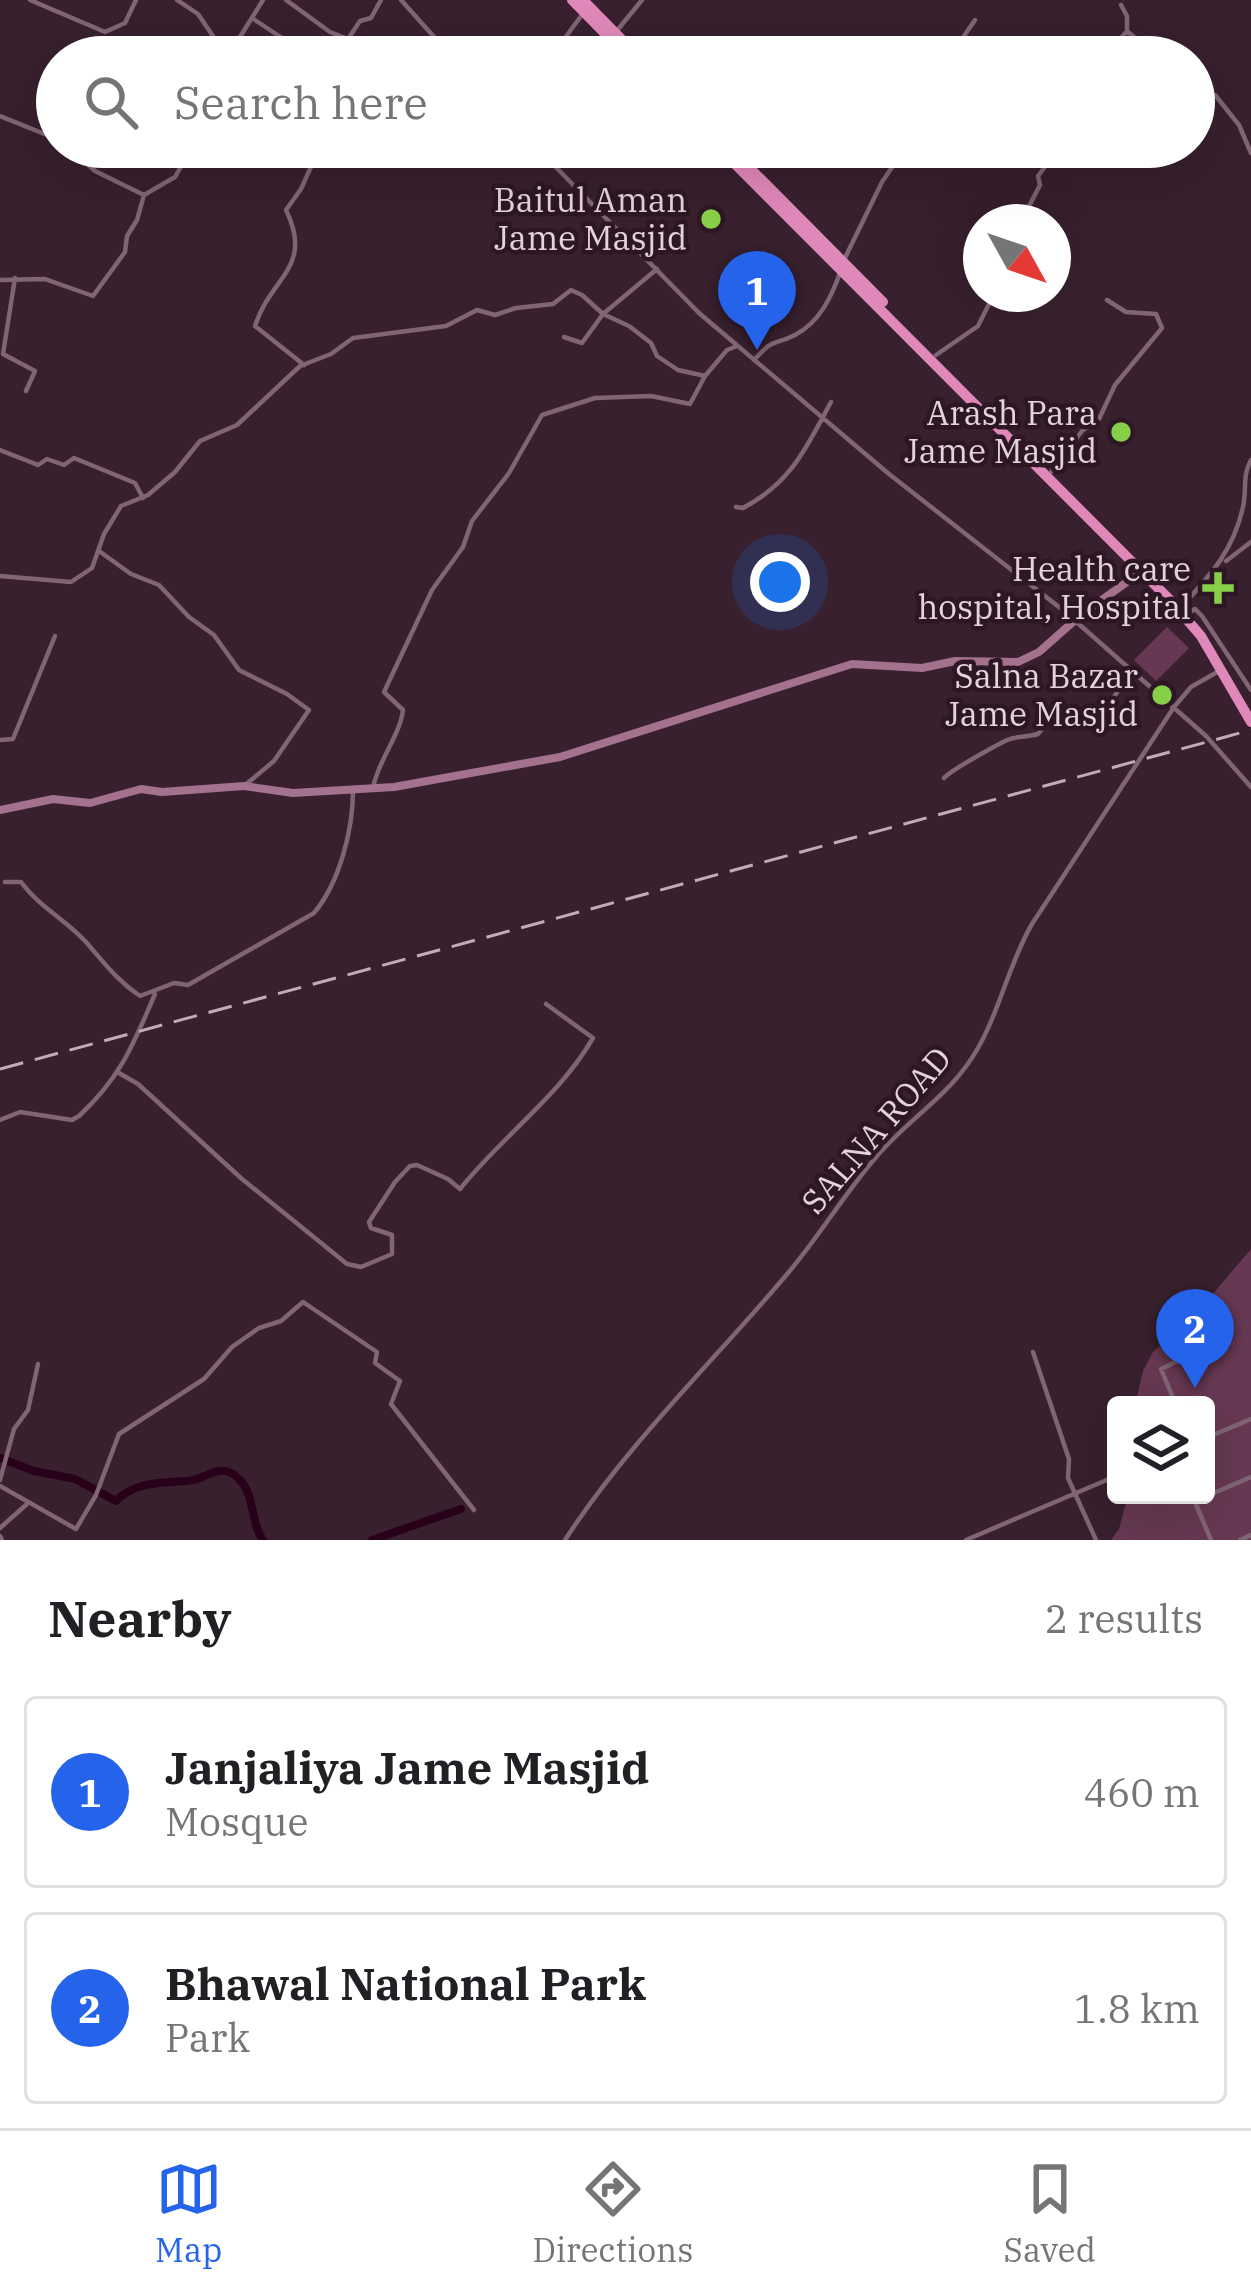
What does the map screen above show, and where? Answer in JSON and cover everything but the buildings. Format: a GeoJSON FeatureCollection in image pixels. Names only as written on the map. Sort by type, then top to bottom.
{"type":"FeatureCollection","features":[{"type":"Feature","properties":{"kind":"highway"},"geometry":{"type":"LineString","coordinates":[[572,0],[619,36]]}},
{"type":"Feature","properties":{"kind":"highway"},"geometry":{"type":"LineString","coordinates":[[584,6],[610,36]]}},
{"type":"Feature","properties":{"kind":"highway"},"geometry":{"type":"LineString","coordinates":[[740,168],[936,355],[1185,610],[1251,722]]}},
{"type":"Feature","properties":{"kind":"highway"},"geometry":{"type":"LineString","coordinates":[[749,168],[1201,636],[1251,712]]}},
{"type":"Feature","properties":{"kind":"main road"},"geometry":{"type":"LineString","coordinates":[[0,810],[53,799],[90,803],[141,789],[162,792],[244,786],[293,793],[442,780],[560,757],[852,664],[922,668],[955,661],[1018,662],[1040,652],[1141,572]]}},
{"type":"Feature","properties":{"kind":"street"},"geometry":{"type":"LineString","coordinates":[[30,0],[105,32],[124,23],[136,0]]}},
{"type":"Feature","properties":{"kind":"street"},"geometry":{"type":"LineString","coordinates":[[177,0],[198,14],[212,36]]}},
{"type":"Feature","properties":{"kind":"street"},"geometry":{"type":"LineString","coordinates":[[241,36],[263,0]]}},
{"type":"Feature","properties":{"kind":"street"},"geometry":{"type":"LineString","coordinates":[[286,0],[340,36]]}},
{"type":"Feature","properties":{"kind":"street"},"geometry":{"type":"LineString","coordinates":[[350,36],[360,21],[371,18],[381,0]]}},
{"type":"Feature","properties":{"kind":"street"},"geometry":{"type":"LineString","coordinates":[[401,0],[433,36]]}},
{"type":"Feature","properties":{"kind":"street"},"geometry":{"type":"LineString","coordinates":[[616,33],[642,0]]}},
{"type":"Feature","properties":{"kind":"street"},"geometry":{"type":"LineString","coordinates":[[1121,5],[1127,16],[1123,36]]}},
{"type":"Feature","properties":{"kind":"street"},"geometry":{"type":"LineString","coordinates":[[565,36],[584,6]]}},
{"type":"Feature","properties":{"kind":"street"},"geometry":{"type":"LineString","coordinates":[[252,19],[278,36]]}},
{"type":"Feature","properties":{"kind":"street"},"geometry":{"type":"LineString","coordinates":[[964,36],[975,20]]}},
{"type":"Feature","properties":{"kind":"street"},"geometry":{"type":"LineString","coordinates":[[1127,31],[1133,36]]}},
{"type":"Feature","properties":{"kind":"street"},"geometry":{"type":"LineString","coordinates":[[1215,95],[1239,125],[1251,153]]}},
{"type":"Feature","properties":{"kind":"street"},"geometry":{"type":"LineString","coordinates":[[0,116],[36,131]]}},
{"type":"Feature","properties":{"kind":"street"},"geometry":{"type":"LineString","coordinates":[[94,168],[144,195]]}},
{"type":"Feature","properties":{"kind":"street"},"geometry":{"type":"LineString","coordinates":[[0,280],[45,279],[93,296],[125,252],[144,195],[175,177],[180,168]]}},
{"type":"Feature","properties":{"kind":"street"},"geometry":{"type":"LineString","coordinates":[[304,365],[254,326],[265,299],[295,264],[297,232],[286,210],[310,168]]}},
{"type":"Feature","properties":{"kind":"street"},"geometry":{"type":"LineString","coordinates":[[557,168],[753,361],[1074,621],[1207,736],[1251,787]]}},
{"type":"Feature","properties":{"kind":"street"},"geometry":{"type":"LineString","coordinates":[[753,361],[769,342],[790,338],[810,324],[830,300],[892,168]]}},
{"type":"Feature","properties":{"kind":"street"},"geometry":{"type":"LineString","coordinates":[[1030,204],[1044,168]]}},
{"type":"Feature","properties":{"kind":"street"},"geometry":{"type":"LineString","coordinates":[[565,337],[582,343],[603,314],[657,269]]}},
{"type":"Feature","properties":{"kind":"street"},"geometry":{"type":"LineString","coordinates":[[15,278],[3,354],[33,368],[26,391]]}},
{"type":"Feature","properties":{"kind":"street"},"geometry":{"type":"LineString","coordinates":[[0,576],[67,583],[92,568],[121,506],[143,498],[168,479],[200,441],[237,425],[304,365],[332,354],[353,338],[446,326],[477,310],[495,316],[553,304],[571,290],[629,326],[678,370],[705,376]]}},
{"type":"Feature","properties":{"kind":"street"},"geometry":{"type":"LineString","coordinates":[[1051,472],[1082,431],[1099,419],[1115,385],[1162,328],[1156,314],[1126,312],[1107,300]]}},
{"type":"Feature","properties":{"kind":"street"},"geometry":{"type":"LineString","coordinates":[[936,355],[978,326],[985,312]]}},
{"type":"Feature","properties":{"kind":"street"},"geometry":{"type":"LineString","coordinates":[[373,788],[377,764],[403,719],[403,710],[384,692],[408,638],[432,590],[466,542],[472,520],[509,473],[542,415],[595,398],[651,396],[690,404],[705,376],[727,350],[737,346]]}},
{"type":"Feature","properties":{"kind":"street"},"geometry":{"type":"LineString","coordinates":[[736,507],[777,488],[802,458],[831,403]]}},
{"type":"Feature","properties":{"kind":"street"},"geometry":{"type":"LineString","coordinates":[[0,450],[38,465],[47,459],[67,465],[74,458],[135,483],[143,498]]}},
{"type":"Feature","properties":{"kind":"street"},"geometry":{"type":"LineString","coordinates":[[1221,565],[1242,514],[1243,474],[1251,460]]}},
{"type":"Feature","properties":{"kind":"street"},"geometry":{"type":"LineString","coordinates":[[1185,610],[1221,565],[1251,542]]}},
{"type":"Feature","properties":{"kind":"street"},"geometry":{"type":"LineString","coordinates":[[98,551],[131,574],[159,585],[214,635],[239,670],[309,710],[274,761],[244,786]]}},
{"type":"Feature","properties":{"kind":"street"},"geometry":{"type":"LineString","coordinates":[[1185,610],[1195,609],[1202,616],[1251,690]]}},
{"type":"Feature","properties":{"kind":"street"},"geometry":{"type":"LineString","coordinates":[[0,740],[13,739],[55,636]]}},
{"type":"Feature","properties":{"kind":"street"},"geometry":{"type":"LineString","coordinates":[[944,778],[1010,738],[1038,734],[1053,716],[1077,709],[1100,714],[1132,671]]}},
{"type":"Feature","properties":{"kind":"street","name":"SALNA ROAD"},"geometry":{"type":"LineString","coordinates":[[565,1540],[586,1507],[791,1269],[879,1154],[968,1065],[1005,987],[1017,949],[1174,707],[1191,687],[1227,676]]}},
{"type":"Feature","properties":{"kind":"street"},"geometry":{"type":"LineString","coordinates":[[5,882],[21,882],[42,908],[82,937],[102,965],[140,996],[174,983],[191,984],[314,913],[349,833],[353,790]]}},
{"type":"Feature","properties":{"kind":"street"},"geometry":{"type":"LineString","coordinates":[[0,1120],[20,1112],[72,1120],[119,1073],[157,991]]}},
{"type":"Feature","properties":{"kind":"street"},"geometry":{"type":"LineString","coordinates":[[119,1073],[138,1084],[242,1180],[346,1264],[361,1267],[392,1253],[392,1235],[371,1228],[369,1222],[406,1169],[417,1166],[460,1189],[488,1154],[514,1135],[571,1072],[593,1038],[546,1004]]}},
{"type":"Feature","properties":{"kind":"street"},"geometry":{"type":"LineString","coordinates":[[38,1364],[28,1410],[14,1429],[0,1483],[76,1529],[96,1496],[118,1434],[204,1379],[232,1347],[260,1328],[281,1321],[303,1302],[377,1352],[374,1363],[400,1381],[391,1404],[475,1510]]}},
{"type":"Feature","properties":{"kind":"street"},"geometry":{"type":"LineString","coordinates":[[1172,1396],[1161,1369],[1211,1346]]}},
{"type":"Feature","properties":{"kind":"street"},"geometry":{"type":"LineString","coordinates":[[1033,1352],[1069,1459],[1067,1473],[1096,1540]]}},
{"type":"Feature","properties":{"kind":"street"},"geometry":{"type":"LineString","coordinates":[[1215,1434],[1251,1419]]}},
{"type":"Feature","properties":{"kind":"street"},"geometry":{"type":"LineString","coordinates":[[1215,1490],[1251,1477]]}},
{"type":"Feature","properties":{"kind":"street"},"geometry":{"type":"LineString","coordinates":[[966,1540],[1107,1480]]}},
{"type":"Feature","properties":{"kind":"street"},"geometry":{"type":"LineString","coordinates":[[0,1535],[28,1503]]}},
{"type":"Feature","properties":{"kind":"street"},"geometry":{"type":"LineString","coordinates":[[1196,1504],[1211,1540]]}},
{"type":"Feature","properties":{"kind":"street"},"geometry":{"type":"LineString","coordinates":[[1240,1540],[1251,1535]]}},
{"type":"Feature","properties":{"kind":"shaded area"},"geometry":{"type":"Polygon","coordinates":[[[1167,627],[1189,648],[1156,681],[1134,660],[1167,627]]]}},
{"type":"Feature","properties":{"kind":"shaded area"},"geometry":{"type":"Polygon","coordinates":[[[1251,1249],[1251,1540],[1111,1540],[1126,1504],[1215,1504],[1215,1396],[1137,1396],[1153,1352],[1251,1249]]]}},
{"type":"Feature","properties":{"kind":"waterway"},"geometry":{"type":"LineString","coordinates":[[0,1458],[75,1479],[116,1501],[141,1486],[226,1471],[244,1485],[263,1540]]}},
{"type":"Feature","properties":{"kind":"waterway"},"geometry":{"type":"LineString","coordinates":[[372,1540],[461,1509]]}},
{"type":"Feature","properties":{"kind":"railway"},"geometry":{"type":"LineString","coordinates":[[0,1069],[1251,730]]}},
{"type":"Feature","properties":{"kind":"place","name":"Baitul Aman Jame Masjid"},"geometry":{"type":"Point","coordinates":[711,219]}},
{"type":"Feature","properties":{"kind":"place","name":"Janjaliya Jame Masjid"},"geometry":{"type":"Point","coordinates":[757,350]}},
{"type":"Feature","properties":{"kind":"place","name":"Arash Para Jame Masjid"},"geometry":{"type":"Point","coordinates":[1121,432]}},
{"type":"Feature","properties":{"kind":"place","name":"Health care hospital, Hospital"},"geometry":{"type":"Point","coordinates":[1218,588]}},
{"type":"Feature","properties":{"kind":"place","name":"Salna Bazar Jame Masjid"},"geometry":{"type":"Point","coordinates":[1162,695]}},
{"type":"Feature","properties":{"kind":"place","name":"Bhawal National Park"},"geometry":{"type":"Point","coordinates":[1195,1388]}}]}
